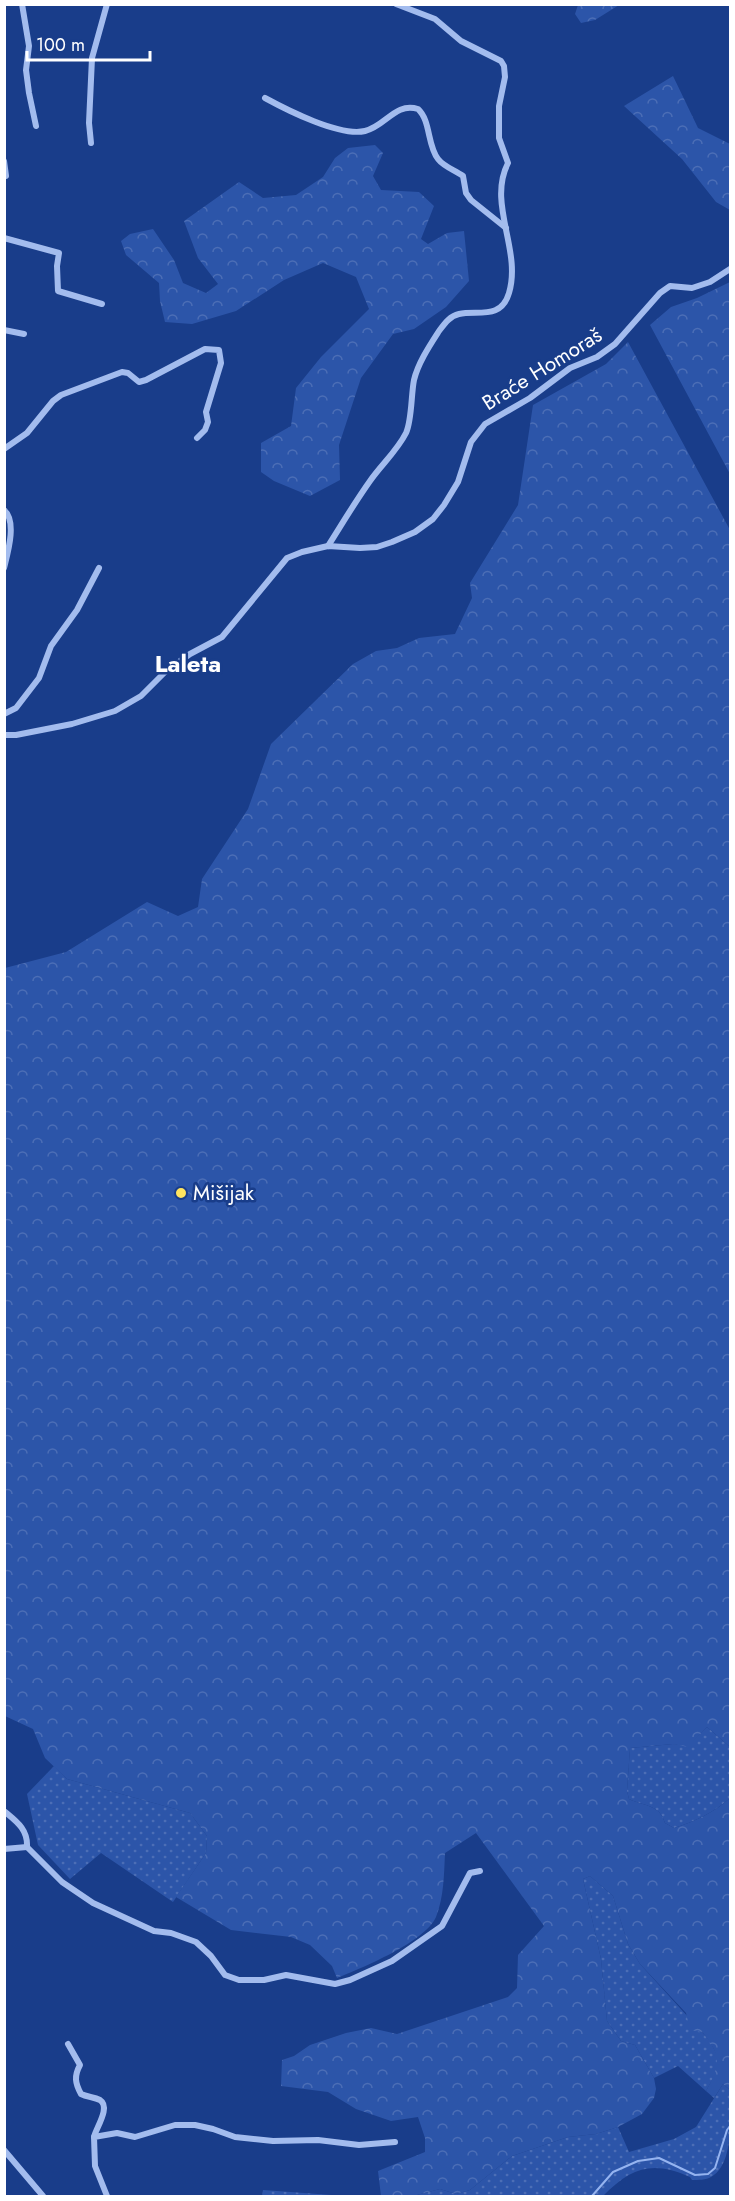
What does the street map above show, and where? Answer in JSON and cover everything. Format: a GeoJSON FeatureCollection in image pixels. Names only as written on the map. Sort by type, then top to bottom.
{"type":"FeatureCollection","features":[{"type":"Feature","properties":{"kind":"street"},"geometry":{"type":"LineString","coordinates":[[21,4],[29,46],[26,70],[36,126]]}},
{"type":"Feature","properties":{"kind":"street"},"geometry":{"type":"LineString","coordinates":[[90,143],[92,58],[107,4]]}},
{"type":"Feature","properties":{"kind":"street"},"geometry":{"type":"LineString","coordinates":[[328,546],[371,479],[407,431],[414,377],[433,340],[448,319],[460,314],[492,312],[501,306],[509,294],[512,270],[507,228],[500,198],[504,172],[508,163],[499,138],[499,106],[506,77],[504,66],[497,57],[480,52],[461,41],[435,18],[396,4]]}},
{"type":"Feature","properties":{"kind":"street"},"geometry":{"type":"LineString","coordinates":[[265,98],[288,111],[316,122],[355,132],[373,128],[397,110],[408,107],[418,109],[425,119],[431,144],[438,159],[463,176],[465,193],[471,201],[507,228]]}},
{"type":"Feature","properties":{"kind":"street"},"geometry":{"type":"LineString","coordinates":[[4,161],[6,176]]}},
{"type":"Feature","properties":{"kind":"street"},"geometry":{"type":"LineString","coordinates":[[4,238],[58,253],[58,291],[102,304]]}},
{"type":"Feature","properties":{"kind":"street","name":"Braće Homoraš"},"geometry":{"type":"LineString","coordinates":[[4,735],[16,735],[72,724],[115,711],[135,700],[165,672],[190,654],[222,637],[287,558],[328,546],[377,547],[392,543],[415,531],[433,519],[444,505],[458,482],[471,442],[485,424],[530,398],[570,368],[597,357],[615,345],[660,293],[670,286],[692,288],[710,282],[730,269]]}},
{"type":"Feature","properties":{"kind":"street"},"geometry":{"type":"LineString","coordinates":[[4,330],[24,334]]}},
{"type":"Feature","properties":{"kind":"street"},"geometry":{"type":"LineString","coordinates":[[4,449],[27,433],[53,401],[68,392],[122,372],[128,373],[139,382],[205,350],[219,350],[221,363],[206,412],[208,422],[205,430],[197,438]]}},
{"type":"Feature","properties":{"kind":"street"},"geometry":{"type":"LineString","coordinates":[[4,510],[12,520],[4,568]]}},
{"type":"Feature","properties":{"kind":"street"},"geometry":{"type":"LineString","coordinates":[[4,714],[16,708],[39,678],[51,646],[77,610],[99,568]]}},
{"type":"Feature","properties":{"kind":"street"},"geometry":{"type":"LineString","coordinates":[[4,1811],[19,1823],[24,1831],[27,1847],[63,1882],[93,1903],[154,1931],[171,1933],[196,1942],[211,1956],[225,1975],[239,1980],[264,1980],[286,1975],[335,1984],[350,1980],[392,1961],[442,1926],[470,1873],[480,1871]]}},
{"type":"Feature","properties":{"kind":"street"},"geometry":{"type":"LineString","coordinates":[[4,1849],[27,1847]]}},
{"type":"Feature","properties":{"kind":"street"},"geometry":{"type":"LineString","coordinates":[[69,2044],[80,2065],[75,2085],[81,2094],[101,2101],[104,2105],[94,2137],[95,2166],[107,2196]]}},
{"type":"Feature","properties":{"kind":"street"},"geometry":{"type":"LineString","coordinates":[[94,2137],[117,2133],[135,2138],[175,2125],[195,2125],[235,2137],[273,2141],[318,2140],[360,2145],[395,2142]]}},
{"type":"Feature","properties":{"kind":"street"},"geometry":{"type":"LineString","coordinates":[[4,2150],[43,2196]]}},
{"type":"Feature","properties":{"kind":"green space"},"geometry":{"type":"Polygon","coordinates":[[[578,4],[619,5],[595,20],[581,23],[575,14],[578,4]]]}},
{"type":"Feature","properties":{"kind":"green space"},"geometry":{"type":"Polygon","coordinates":[[[673,76],[698,128],[730,144],[730,210],[716,202],[682,159],[624,106],[673,76]]]}},
{"type":"Feature","properties":{"kind":"green space"},"geometry":{"type":"Polygon","coordinates":[[[375,145],[383,153],[373,176],[381,190],[419,192],[434,206],[421,239],[428,244],[447,233],[464,231],[469,281],[446,307],[414,329],[393,334],[361,378],[339,445],[340,480],[310,496],[274,481],[261,472],[261,443],[291,426],[296,388],[321,357],[369,309],[356,277],[323,263],[284,280],[236,311],[192,324],[165,322],[159,283],[126,255],[121,241],[130,234],[153,229],[174,260],[183,283],[206,293],[218,284],[198,258],[184,221],[239,182],[263,198],[296,195],[323,177],[335,158],[348,148],[375,145]]]}},
{"type":"Feature","properties":{"kind":"green space"},"geometry":{"type":"Polygon","coordinates":[[[730,282],[730,474],[650,325],[671,307],[697,298],[730,282]]]}},
{"type":"Feature","properties":{"kind":"green space"},"geometry":{"type":"Polygon","coordinates":[[[628,342],[730,530],[730,1747],[707,1727],[688,1747],[673,1744],[630,1748],[627,1791],[629,1799],[655,1809],[665,1823],[674,1828],[704,1816],[730,1798],[730,2090],[723,2084],[714,2098],[706,2091],[717,2061],[713,2047],[702,2032],[689,2030],[686,2013],[640,1964],[628,1944],[613,1896],[590,1876],[583,1879],[601,1959],[607,2021],[621,2041],[635,2045],[654,2078],[656,2089],[654,2098],[642,2114],[618,2127],[596,2134],[568,2137],[512,2156],[470,2190],[456,2194],[440,2189],[413,2196],[381,2196],[378,2171],[425,2152],[425,2138],[418,2117],[391,2121],[356,2109],[328,2092],[281,2086],[282,2060],[294,2056],[310,2045],[346,2033],[371,2028],[397,2034],[508,1997],[517,1988],[518,1955],[544,1926],[476,1833],[445,1853],[441,1902],[430,1926],[392,1953],[337,1978],[332,1966],[310,1945],[291,1937],[231,1930],[176,1897],[206,1853],[207,1836],[190,1813],[67,1779],[45,1758],[33,1729],[5,1716],[5,968],[66,952],[147,902],[178,916],[198,907],[202,879],[248,809],[271,744],[353,664],[376,651],[397,648],[419,638],[455,634],[472,598],[470,583],[518,505],[533,405],[606,364],[628,342]]]}},
{"type":"Feature","properties":{"kind":"green space"},"geometry":{"type":"Polygon","coordinates":[[[707,1727],[730,1747],[730,1798],[704,1816],[674,1828],[665,1823],[655,1809],[629,1799],[627,1791],[630,1748],[673,1744],[688,1746],[707,1727]]]}},
{"type":"Feature","properties":{"kind":"green space"},"geometry":{"type":"Polygon","coordinates":[[[54,1766],[67,1779],[190,1813],[207,1836],[206,1853],[173,1902],[101,1853],[70,1879],[38,1845],[27,1794],[54,1766]]]}},
{"type":"Feature","properties":{"kind":"green space"},"geometry":{"type":"Polygon","coordinates":[[[590,1876],[613,1896],[628,1944],[640,1964],[710,2041],[719,2059],[715,2075],[706,2091],[678,2066],[654,2078],[635,2045],[621,2041],[607,2021],[601,1959],[583,1879],[590,1876]]]}},
{"type":"Feature","properties":{"kind":"green space"},"geometry":{"type":"Polygon","coordinates":[[[723,2084],[730,2090],[730,2138],[728,2150],[719,2171],[709,2178],[692,2180],[677,2172],[654,2168],[643,2169],[623,2178],[603,2196],[413,2196],[440,2189],[456,2194],[470,2190],[512,2156],[568,2137],[596,2134],[618,2127],[629,2152],[674,2139],[696,2127],[723,2084]]]}},
{"type":"Feature","properties":{"kind":"green space"},"geometry":{"type":"Polygon","coordinates":[[[263,2190],[345,2196],[262,2196],[263,2190]]]}},
{"type":"Feature","properties":{"kind":"waterway"},"geometry":{"type":"LineString","coordinates":[[592,2196],[613,2172],[638,2161],[659,2158],[695,2175],[708,2174],[715,2168],[730,2126]]}},
{"type":"Feature","properties":{"kind":"place","name":"Mišijak"},"geometry":{"type":"Point","coordinates":[181,1193]}},
{"type":"Feature","properties":{"kind":"district","name":"Laleta"},"geometry":{"type":"Point","coordinates":[188,664]}}]}
